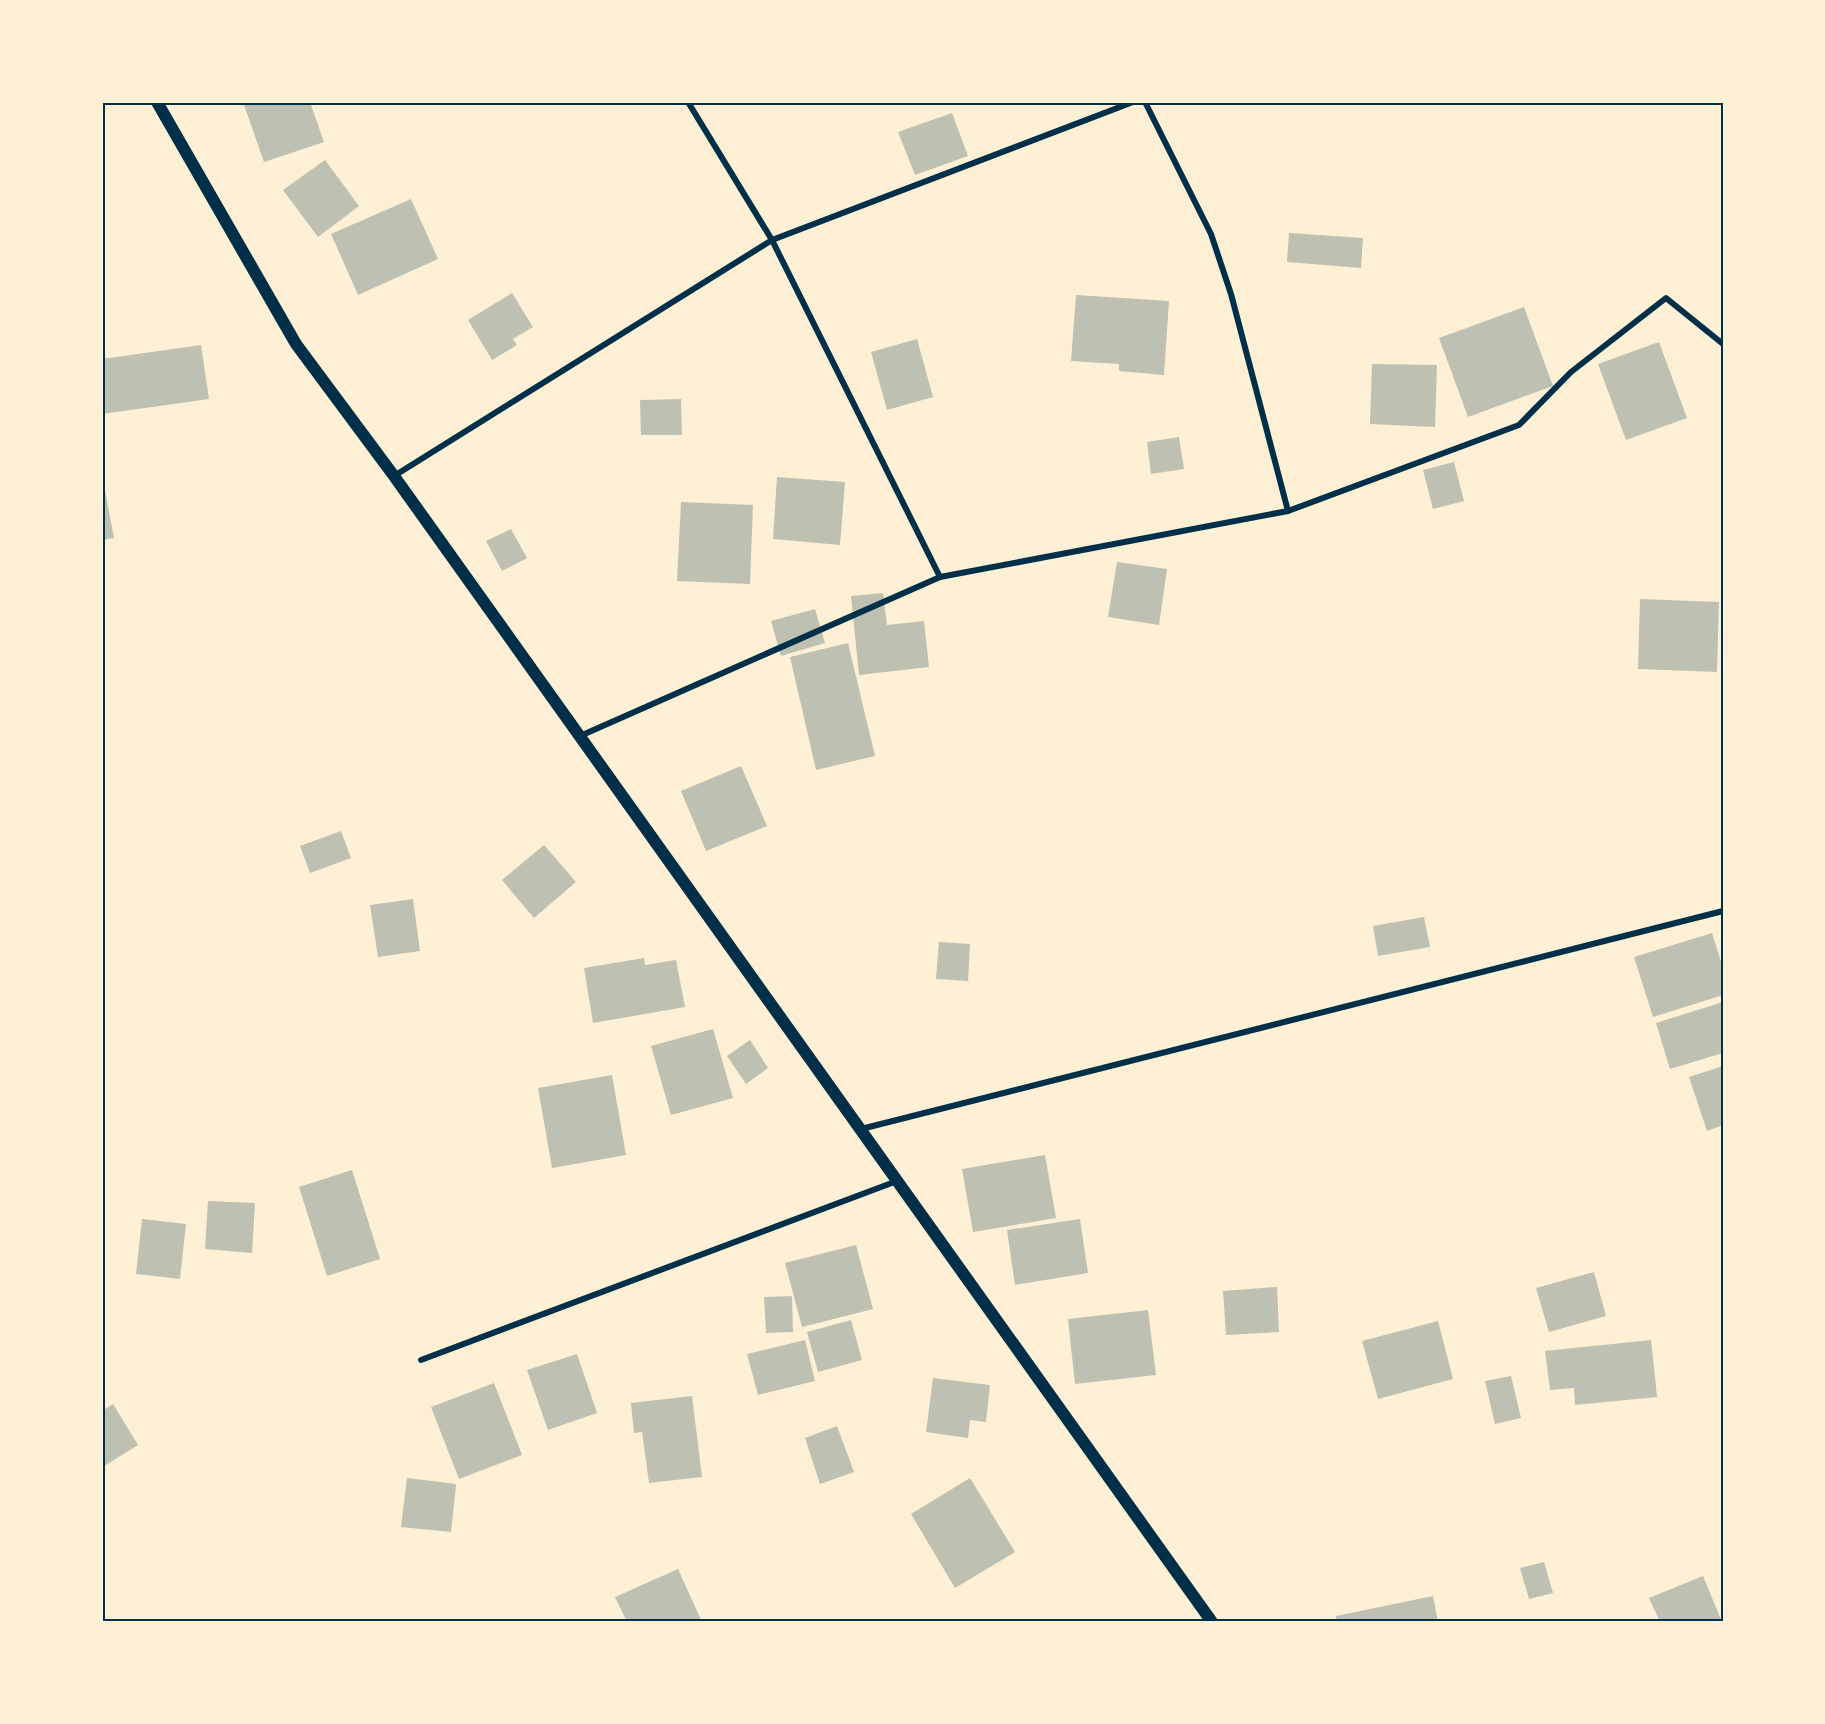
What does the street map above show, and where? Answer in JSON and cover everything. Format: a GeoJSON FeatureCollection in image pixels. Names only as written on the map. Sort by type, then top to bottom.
{"type":"FeatureCollection","features":[{"type":"Feature","properties":{"kind":"main road"},"geometry":{"type":"LineString","coordinates":[[158,102],[296,344],[394,476],[1212,1622]]}},
{"type":"Feature","properties":{"kind":"street"},"geometry":{"type":"LineString","coordinates":[[689,102],[772,240],[940,577]]}},
{"type":"Feature","properties":{"kind":"street"},"geometry":{"type":"LineString","coordinates":[[394,476],[772,240],[1133,102]]}},
{"type":"Feature","properties":{"kind":"street"},"geometry":{"type":"LineString","coordinates":[[1145,102],[1212,234],[1231,294],[1288,511]]}},
{"type":"Feature","properties":{"kind":"street"},"geometry":{"type":"LineString","coordinates":[[580,736],[940,577],[1288,511],[1519,425],[1571,372],[1666,298],[1723,344]]}},
{"type":"Feature","properties":{"kind":"street"},"geometry":{"type":"LineString","coordinates":[[861,1129],[1723,911]]}},
{"type":"Feature","properties":{"kind":"street"},"geometry":{"type":"LineString","coordinates":[[422,1360],[897,1181]]}},
{"type":"Feature","properties":{"kind":"building"},"geometry":{"type":"Polygon","coordinates":[[[243,102],[310,102],[324,142],[264,162],[243,102]]]}},
{"type":"Feature","properties":{"kind":"building"},"geometry":{"type":"Polygon","coordinates":[[[952,113],[968,156],[915,175],[898,132],[952,113]]]}},
{"type":"Feature","properties":{"kind":"building"},"geometry":{"type":"Polygon","coordinates":[[[325,160],[359,206],[318,237],[283,190],[325,160]]]}},
{"type":"Feature","properties":{"kind":"building"},"geometry":{"type":"Polygon","coordinates":[[[411,199],[438,259],[358,295],[331,234],[411,199]]]}},
{"type":"Feature","properties":{"kind":"building"},"geometry":{"type":"Polygon","coordinates":[[[1289,233],[1363,238],[1361,268],[1287,262],[1289,233]]]}},
{"type":"Feature","properties":{"kind":"building"},"geometry":{"type":"Polygon","coordinates":[[[512,293],[533,327],[513,339],[517,345],[492,360],[468,320],[512,293]]]}},
{"type":"Feature","properties":{"kind":"building"},"geometry":{"type":"Polygon","coordinates":[[[1076,295],[1169,301],[1164,375],[1119,371],[1119,364],[1071,361],[1076,295]]]}},
{"type":"Feature","properties":{"kind":"building"},"geometry":{"type":"Polygon","coordinates":[[[1524,307],[1553,386],[1468,417],[1439,338],[1524,307]]]}},
{"type":"Feature","properties":{"kind":"building"},"geometry":{"type":"Polygon","coordinates":[[[917,339],[933,397],[887,410],[871,352],[917,339]]]}},
{"type":"Feature","properties":{"kind":"building"},"geometry":{"type":"Polygon","coordinates":[[[1659,342],[1687,418],[1626,440],[1598,364],[1659,342]]]}},
{"type":"Feature","properties":{"kind":"building"},"geometry":{"type":"Polygon","coordinates":[[[201,345],[209,399],[102,414],[102,359],[201,345]]]}},
{"type":"Feature","properties":{"kind":"building"},"geometry":{"type":"Polygon","coordinates":[[[1372,364],[1437,365],[1435,427],[1370,424],[1372,364]]]}},
{"type":"Feature","properties":{"kind":"building"},"geometry":{"type":"Polygon","coordinates":[[[681,399],[682,435],[641,435],[640,400],[681,399]]]}},
{"type":"Feature","properties":{"kind":"building"},"geometry":{"type":"Polygon","coordinates":[[[1179,437],[1184,469],[1151,474],[1147,442],[1179,437]]]}},
{"type":"Feature","properties":{"kind":"building"},"geometry":{"type":"Polygon","coordinates":[[[1454,462],[1464,501],[1433,509],[1423,470],[1454,462]]]}},
{"type":"Feature","properties":{"kind":"building"},"geometry":{"type":"Polygon","coordinates":[[[102,474],[114,538],[102,540],[102,474]]]}},
{"type":"Feature","properties":{"kind":"building"},"geometry":{"type":"Polygon","coordinates":[[[777,477],[845,482],[840,545],[773,539],[777,477]]]}},
{"type":"Feature","properties":{"kind":"building"},"geometry":{"type":"Polygon","coordinates":[[[681,502],[753,505],[750,584],[677,581],[681,502]]]}},
{"type":"Feature","properties":{"kind":"building"},"geometry":{"type":"Polygon","coordinates":[[[511,529],[527,558],[502,571],[486,541],[511,529]]]}},
{"type":"Feature","properties":{"kind":"building"},"geometry":{"type":"Polygon","coordinates":[[[1117,562],[1167,569],[1159,625],[1108,617],[1117,562]]]}},
{"type":"Feature","properties":{"kind":"building"},"geometry":{"type":"Polygon","coordinates":[[[883,593],[887,625],[924,621],[929,667],[859,675],[851,596],[883,593]]]}},
{"type":"Feature","properties":{"kind":"building"},"geometry":{"type":"Polygon","coordinates":[[[1640,599],[1719,602],[1717,672],[1638,669],[1640,599]]]}},
{"type":"Feature","properties":{"kind":"building"},"geometry":{"type":"Polygon","coordinates":[[[815,609],[825,643],[781,656],[771,621],[815,609]]]}},
{"type":"Feature","properties":{"kind":"building"},"geometry":{"type":"Polygon","coordinates":[[[848,643],[875,756],[816,770],[790,657],[848,643]]]}},
{"type":"Feature","properties":{"kind":"building"},"geometry":{"type":"Polygon","coordinates":[[[741,766],[767,826],[706,851],[681,791],[741,766]]]}},
{"type":"Feature","properties":{"kind":"building"},"geometry":{"type":"Polygon","coordinates":[[[341,831],[351,858],[310,873],[300,846],[341,831]]]}},
{"type":"Feature","properties":{"kind":"building"},"geometry":{"type":"Polygon","coordinates":[[[544,845],[576,882],[534,918],[502,880],[544,845]]]}},
{"type":"Feature","properties":{"kind":"building"},"geometry":{"type":"Polygon","coordinates":[[[413,899],[420,951],[378,957],[370,905],[413,899]]]}},
{"type":"Feature","properties":{"kind":"building"},"geometry":{"type":"Polygon","coordinates":[[[1424,917],[1430,947],[1378,956],[1373,926],[1424,917]]]}},
{"type":"Feature","properties":{"kind":"building"},"geometry":{"type":"Polygon","coordinates":[[[1712,933],[1723,968],[1723,995],[1653,1017],[1634,957],[1712,933]]]}},
{"type":"Feature","properties":{"kind":"building"},"geometry":{"type":"Polygon","coordinates":[[[939,942],[970,944],[968,981],[936,979],[939,942]]]}},
{"type":"Feature","properties":{"kind":"building"},"geometry":{"type":"Polygon","coordinates":[[[644,958],[645,965],[676,960],[685,1007],[593,1023],[584,968],[644,958]]]}},
{"type":"Feature","properties":{"kind":"building"},"geometry":{"type":"Polygon","coordinates":[[[1723,1002],[1723,1053],[1670,1069],[1656,1023],[1723,1002]]]}},
{"type":"Feature","properties":{"kind":"building"},"geometry":{"type":"Polygon","coordinates":[[[713,1029],[733,1098],[671,1115],[651,1046],[713,1029]]]}},
{"type":"Feature","properties":{"kind":"building"},"geometry":{"type":"Polygon","coordinates":[[[750,1040],[768,1068],[746,1084],[727,1056],[750,1040]]]}},
{"type":"Feature","properties":{"kind":"building"},"geometry":{"type":"Polygon","coordinates":[[[1723,1066],[1723,1125],[1707,1131],[1689,1077],[1723,1066]]]}},
{"type":"Feature","properties":{"kind":"building"},"geometry":{"type":"Polygon","coordinates":[[[612,1075],[626,1155],[552,1168],[538,1088],[612,1075]]]}},
{"type":"Feature","properties":{"kind":"building"},"geometry":{"type":"Polygon","coordinates":[[[1045,1155],[1056,1218],[973,1232],[962,1169],[1045,1155]]]}},
{"type":"Feature","properties":{"kind":"building"},"geometry":{"type":"Polygon","coordinates":[[[352,1170],[380,1259],[327,1276],[299,1187],[352,1170]]]}},
{"type":"Feature","properties":{"kind":"building"},"geometry":{"type":"Polygon","coordinates":[[[208,1201],[255,1203],[252,1253],[205,1249],[208,1201]]]}},
{"type":"Feature","properties":{"kind":"building"},"geometry":{"type":"Polygon","coordinates":[[[142,1219],[186,1224],[180,1279],[136,1274],[142,1219]]]}},
{"type":"Feature","properties":{"kind":"building"},"geometry":{"type":"Polygon","coordinates":[[[1080,1219],[1088,1273],[1015,1285],[1007,1230],[1080,1219]]]}},
{"type":"Feature","properties":{"kind":"building"},"geometry":{"type":"Polygon","coordinates":[[[856,1245],[873,1309],[802,1327],[785,1263],[856,1245]]]}},
{"type":"Feature","properties":{"kind":"building"},"geometry":{"type":"Polygon","coordinates":[[[1594,1272],[1606,1316],[1549,1332],[1536,1288],[1594,1272]]]}},
{"type":"Feature","properties":{"kind":"building"},"geometry":{"type":"Polygon","coordinates":[[[1277,1287],[1279,1332],[1226,1335],[1223,1291],[1277,1287]]]}},
{"type":"Feature","properties":{"kind":"building"},"geometry":{"type":"Polygon","coordinates":[[[792,1296],[793,1332],[766,1333],[764,1297],[792,1296]]]}},
{"type":"Feature","properties":{"kind":"building"},"geometry":{"type":"Polygon","coordinates":[[[1148,1310],[1156,1375],[1075,1384],[1068,1319],[1148,1310]]]}},
{"type":"Feature","properties":{"kind":"building"},"geometry":{"type":"Polygon","coordinates":[[[851,1320],[862,1360],[818,1372],[807,1332],[851,1320]]]}},
{"type":"Feature","properties":{"kind":"building"},"geometry":{"type":"Polygon","coordinates":[[[1438,1321],[1453,1379],[1378,1399],[1362,1341],[1438,1321]]]}},
{"type":"Feature","properties":{"kind":"building"},"geometry":{"type":"Polygon","coordinates":[[[805,1340],[815,1381],[758,1395],[747,1354],[805,1340]]]}},
{"type":"Feature","properties":{"kind":"building"},"geometry":{"type":"Polygon","coordinates":[[[1651,1340],[1657,1397],[1575,1405],[1574,1388],[1550,1390],[1545,1351],[1651,1340]]]}},
{"type":"Feature","properties":{"kind":"building"},"geometry":{"type":"Polygon","coordinates":[[[577,1354],[597,1413],[548,1430],[527,1370],[577,1354]]]}},
{"type":"Feature","properties":{"kind":"building"},"geometry":{"type":"Polygon","coordinates":[[[1511,1376],[1521,1418],[1495,1424],[1485,1381],[1511,1376]]]}},
{"type":"Feature","properties":{"kind":"building"},"geometry":{"type":"Polygon","coordinates":[[[933,1378],[990,1385],[986,1422],[970,1420],[968,1438],[926,1432],[933,1378]]]}},
{"type":"Feature","properties":{"kind":"building"},"geometry":{"type":"Polygon","coordinates":[[[494,1383],[522,1455],[459,1479],[431,1407],[494,1383]]]}},
{"type":"Feature","properties":{"kind":"building"},"geometry":{"type":"Polygon","coordinates":[[[692,1396],[702,1477],[649,1483],[642,1432],[634,1433],[631,1403],[692,1396]]]}},
{"type":"Feature","properties":{"kind":"building"},"geometry":{"type":"Polygon","coordinates":[[[113,1404],[138,1445],[104,1466],[102,1463],[102,1411],[113,1404]]]}},
{"type":"Feature","properties":{"kind":"building"},"geometry":{"type":"Polygon","coordinates":[[[837,1426],[854,1472],[820,1484],[805,1438],[837,1426]]]}},
{"type":"Feature","properties":{"kind":"building"},"geometry":{"type":"Polygon","coordinates":[[[407,1478],[456,1484],[451,1532],[401,1527],[407,1478]]]}},
{"type":"Feature","properties":{"kind":"building"},"geometry":{"type":"Polygon","coordinates":[[[970,1478],[1015,1552],[955,1588],[911,1514],[970,1478]]]}},
{"type":"Feature","properties":{"kind":"building"},"geometry":{"type":"Polygon","coordinates":[[[1544,1562],[1553,1593],[1529,1599],[1520,1568],[1544,1562]]]}},
{"type":"Feature","properties":{"kind":"building"},"geometry":{"type":"Polygon","coordinates":[[[678,1569],[702,1622],[627,1622],[615,1597],[678,1569]]]}},
{"type":"Feature","properties":{"kind":"building"},"geometry":{"type":"Polygon","coordinates":[[[1703,1576],[1722,1622],[1660,1622],[1649,1598],[1703,1576]]]}},
{"type":"Feature","properties":{"kind":"building"},"geometry":{"type":"Polygon","coordinates":[[[1433,1596],[1438,1622],[1337,1622],[1336,1616],[1433,1596]]]}}]}
